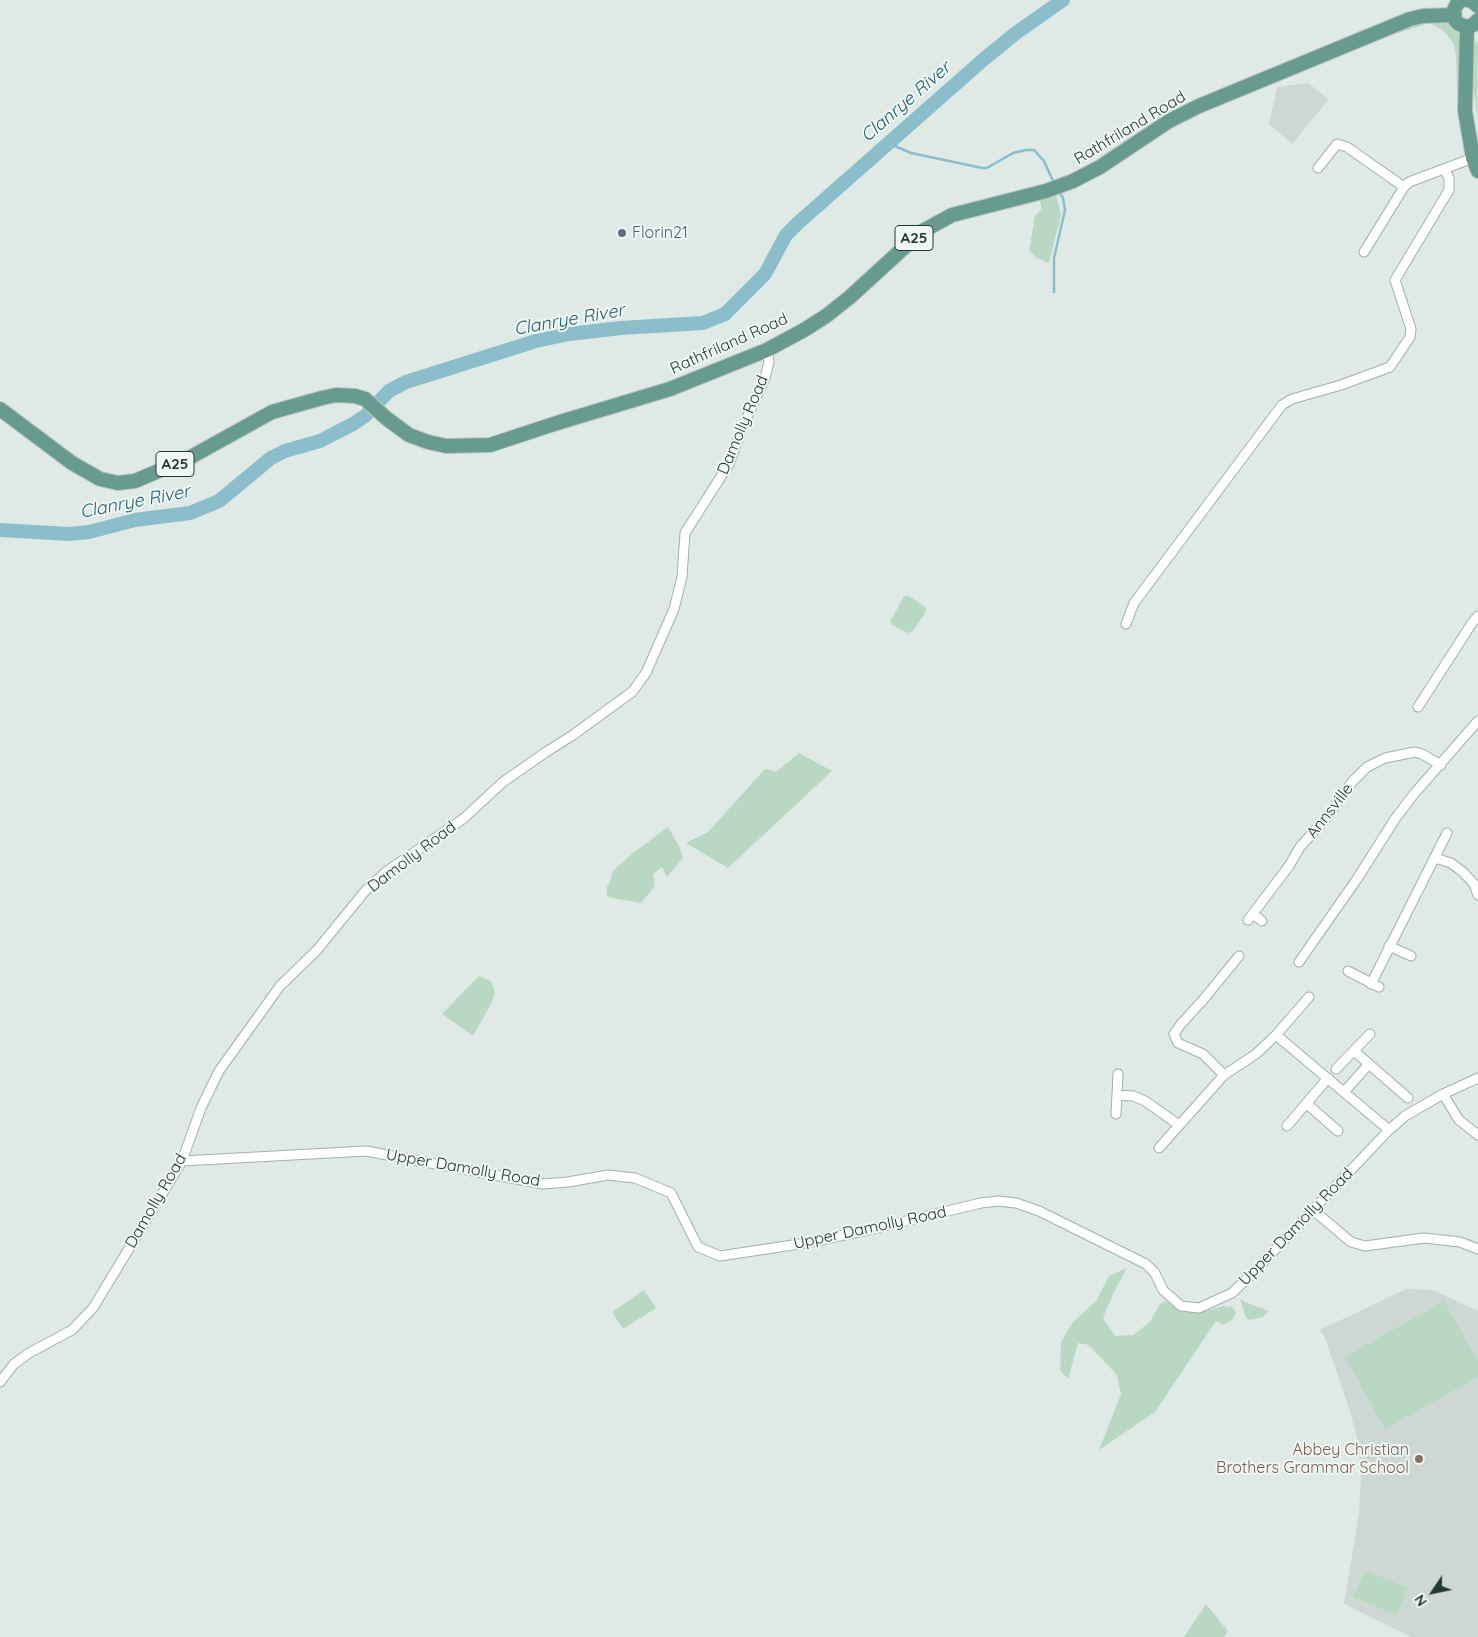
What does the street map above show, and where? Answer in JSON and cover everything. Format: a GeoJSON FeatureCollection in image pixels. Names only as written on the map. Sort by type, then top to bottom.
{"type":"FeatureCollection","features":[{"type":"Feature","properties":{"kind":"main road"},"geometry":{"type":"LineString","coordinates":[[1463,0],[1455,6],[1453,15],[1459,24],[1472,24],[1465,111],[1476,164]]}},
{"type":"Feature","properties":{"kind":"main road"},"geometry":{"type":"LineString","coordinates":[[1468,0],[1478,6]]}},
{"type":"Feature","properties":{"kind":"main road","name":"Rathfriland Road"},"geometry":{"type":"LineString","coordinates":[[0,410],[72,463],[100,479],[118,483],[134,481],[180,462],[272,412],[322,398],[347,395],[365,399],[409,435],[428,442],[446,446],[490,446],[557,423],[670,389],[767,350],[826,316],[850,297],[921,232],[952,215],[1073,181],[1100,167],[1170,121],[1199,106],[1410,19],[1423,16],[1453,15]]}},
{"type":"Feature","properties":{"kind":"street"},"geometry":{"type":"LineString","coordinates":[[1318,168],[1337,144],[1346,146],[1404,187]]}},
{"type":"Feature","properties":{"kind":"street"},"geometry":{"type":"LineString","coordinates":[[1364,252],[1404,187],[1409,182],[1444,169],[1476,164]]}},
{"type":"Feature","properties":{"kind":"street"},"geometry":{"type":"LineString","coordinates":[[1126,624],[1134,603],[1282,405],[1292,399],[1341,385],[1390,367],[1410,337],[1411,329],[1395,280],[1449,190],[1449,178],[1444,169]]}},
{"type":"Feature","properties":{"kind":"street","name":"Damolly Road"},"geometry":{"type":"LineString","coordinates":[[0,1382],[14,1364],[29,1353],[72,1330],[92,1308],[182,1161],[201,1108],[219,1072],[280,986],[317,950],[366,890],[387,871],[463,819],[503,782],[602,714],[632,692],[637,686],[646,673],[674,609],[682,577],[685,533],[729,464],[743,426],[765,378],[769,362],[767,350]]}},
{"type":"Feature","properties":{"kind":"street"},"geometry":{"type":"LineString","coordinates":[[1418,707],[1478,616]]}},
{"type":"Feature","properties":{"kind":"street"},"geometry":{"type":"LineString","coordinates":[[1299,962],[1357,879],[1396,818],[1414,794],[1478,720]]}},
{"type":"Feature","properties":{"kind":"street","name":"Annsville"},"geometry":{"type":"LineString","coordinates":[[1262,921],[1250,917],[1289,866],[1300,847],[1326,818],[1353,780],[1367,768],[1385,758],[1415,752],[1440,764]]}},
{"type":"Feature","properties":{"kind":"street"},"geometry":{"type":"LineString","coordinates":[[1348,971],[1375,986],[1389,946],[1447,833]]}},
{"type":"Feature","properties":{"kind":"street"},"geometry":{"type":"LineString","coordinates":[[1434,858],[1450,863],[1464,872],[1474,884],[1478,895]]}},
{"type":"Feature","properties":{"kind":"street"},"geometry":{"type":"LineString","coordinates":[[1389,946],[1411,956]]}},
{"type":"Feature","properties":{"kind":"street"},"geometry":{"type":"LineString","coordinates":[[1224,1075],[1203,1054],[1178,1044],[1174,1034],[1180,1024],[1203,1000],[1239,956]]}},
{"type":"Feature","properties":{"kind":"street"},"geometry":{"type":"LineString","coordinates":[[1159,1148],[1224,1075],[1256,1054],[1276,1035],[1309,997]]}},
{"type":"Feature","properties":{"kind":"street"},"geometry":{"type":"LineString","coordinates":[[1336,1069],[1370,1034]]}},
{"type":"Feature","properties":{"kind":"street"},"geometry":{"type":"LineString","coordinates":[[1276,1035],[1389,1130]]}},
{"type":"Feature","properties":{"kind":"street"},"geometry":{"type":"LineString","coordinates":[[1354,1051],[1408,1098]]}},
{"type":"Feature","properties":{"kind":"street"},"geometry":{"type":"LineString","coordinates":[[1344,1092],[1369,1064]]}},
{"type":"Feature","properties":{"kind":"street"},"geometry":{"type":"LineString","coordinates":[[1116,1114],[1118,1074]]}},
{"type":"Feature","properties":{"kind":"street"},"geometry":{"type":"LineString","coordinates":[[1287,1126],[1328,1078]]}},
{"type":"Feature","properties":{"kind":"street","name":"Upper Damolly Road"},"geometry":{"type":"LineString","coordinates":[[182,1161],[366,1151],[542,1184],[568,1182],[608,1175],[635,1178],[671,1193],[698,1247],[720,1256],[833,1238],[981,1203],[998,1201],[1016,1203],[1039,1211],[1146,1264],[1155,1273],[1163,1290],[1181,1306],[1199,1308],[1232,1293],[1389,1130],[1405,1116],[1443,1094],[1478,1078]]}},
{"type":"Feature","properties":{"kind":"street"},"geometry":{"type":"LineString","coordinates":[[1443,1094],[1459,1120],[1478,1135]]}},
{"type":"Feature","properties":{"kind":"street"},"geometry":{"type":"LineString","coordinates":[[1117,1095],[1133,1096],[1145,1101],[1179,1125]]}},
{"type":"Feature","properties":{"kind":"street"},"geometry":{"type":"LineString","coordinates":[[1307,1104],[1338,1132]]}},
{"type":"Feature","properties":{"kind":"street"},"geometry":{"type":"LineString","coordinates":[[1313,1210],[1351,1242],[1365,1246],[1401,1240],[1430,1238],[1460,1242],[1478,1249]]}},
{"type":"Feature","properties":{"kind":"shaded area"},"geometry":{"type":"Polygon","coordinates":[[[1308,83],[1329,99],[1292,144],[1269,124],[1277,87],[1308,83]]]}},
{"type":"Feature","properties":{"kind":"shaded area","name":"Abbey Christian Brothers Grammar School"},"geometry":{"type":"Polygon","coordinates":[[[1406,1289],[1433,1290],[1478,1311],[1478,1637],[1411,1637],[1344,1604],[1359,1513],[1361,1476],[1358,1442],[1349,1408],[1325,1338],[1320,1330],[1406,1289]]]}},
{"type":"Feature","properties":{"kind":"green space"},"geometry":{"type":"Polygon","coordinates":[[[1448,21],[1458,32],[1460,38],[1460,93],[1457,91],[1454,44],[1444,31],[1430,23],[1392,35],[1403,22],[1448,21]]]}},
{"type":"Feature","properties":{"kind":"green space"},"geometry":{"type":"Polygon","coordinates":[[[1476,41],[1478,43],[1477,117],[1474,91],[1471,89],[1473,46],[1476,41]]]}},
{"type":"Feature","properties":{"kind":"green space"},"geometry":{"type":"Polygon","coordinates":[[[1056,195],[1061,215],[1049,263],[1037,258],[1029,251],[1035,216],[1041,210],[1039,199],[1056,195]]]}},
{"type":"Feature","properties":{"kind":"green space"},"geometry":{"type":"Polygon","coordinates":[[[904,596],[909,596],[926,609],[913,631],[908,633],[892,625],[890,622],[904,596]]]}},
{"type":"Feature","properties":{"kind":"green space"},"geometry":{"type":"Polygon","coordinates":[[[799,753],[832,771],[728,868],[686,843],[708,832],[765,769],[776,772],[799,753]]]}},
{"type":"Feature","properties":{"kind":"green space"},"geometry":{"type":"Polygon","coordinates":[[[668,827],[679,846],[683,858],[667,877],[662,867],[653,874],[655,886],[641,903],[607,897],[607,887],[612,877],[612,872],[633,853],[668,827]]]}},
{"type":"Feature","properties":{"kind":"green space"},"geometry":{"type":"Polygon","coordinates":[[[479,976],[491,981],[495,992],[491,1004],[473,1036],[442,1014],[479,976]]]}},
{"type":"Feature","properties":{"kind":"green space"},"geometry":{"type":"Polygon","coordinates":[[[1127,1268],[1103,1318],[1115,1336],[1133,1335],[1150,1322],[1160,1304],[1165,1301],[1184,1311],[1199,1313],[1227,1305],[1225,1308],[1231,1306],[1236,1312],[1233,1319],[1223,1325],[1216,1321],[1155,1412],[1099,1450],[1121,1394],[1117,1375],[1089,1345],[1078,1343],[1068,1379],[1060,1370],[1061,1342],[1073,1322],[1096,1301],[1109,1276],[1127,1268]]]}},
{"type":"Feature","properties":{"kind":"green space"},"geometry":{"type":"Polygon","coordinates":[[[644,1290],[656,1308],[623,1329],[612,1312],[644,1290]]]}},
{"type":"Feature","properties":{"kind":"green space"},"geometry":{"type":"Polygon","coordinates":[[[1240,1298],[1245,1302],[1269,1311],[1263,1317],[1250,1320],[1246,1318],[1240,1298]]]}},
{"type":"Feature","properties":{"kind":"green space"},"geometry":{"type":"Polygon","coordinates":[[[1444,1301],[1478,1361],[1478,1377],[1385,1429],[1345,1357],[1444,1301]]]}},
{"type":"Feature","properties":{"kind":"green space"},"geometry":{"type":"Polygon","coordinates":[[[1365,1570],[1408,1588],[1397,1615],[1353,1597],[1365,1570]]]}},
{"type":"Feature","properties":{"kind":"green space"},"geometry":{"type":"Polygon","coordinates":[[[1206,1604],[1228,1631],[1224,1637],[1184,1637],[1206,1604]]]}},
{"type":"Feature","properties":{"kind":"waterway","name":"Clanrye River"},"geometry":{"type":"LineString","coordinates":[[0,530],[69,534],[89,532],[135,520],[190,513],[219,501],[271,458],[285,451],[320,441],[353,424],[365,416],[389,391],[406,382],[536,341],[569,334],[621,328],[703,323],[725,314],[765,274],[786,235],[798,223],[984,59],[1016,33],[1063,0]]}},
{"type":"Feature","properties":{"kind":"waterway"},"geometry":{"type":"LineString","coordinates":[[888,143],[911,153],[982,168],[987,168],[1013,153],[1034,150],[1044,161],[1053,181]]}},
{"type":"Feature","properties":{"kind":"waterway"},"geometry":{"type":"LineString","coordinates":[[1054,292],[1054,258],[1065,210],[1060,193]]}},
{"type":"Feature","properties":{"kind":"place","name":"Florin21"},"geometry":{"type":"Point","coordinates":[622,233]}},
{"type":"Feature","properties":{"kind":"place","name":"Abbey Christian Brothers Grammar School"},"geometry":{"type":"Point","coordinates":[1419,1459]}}]}
